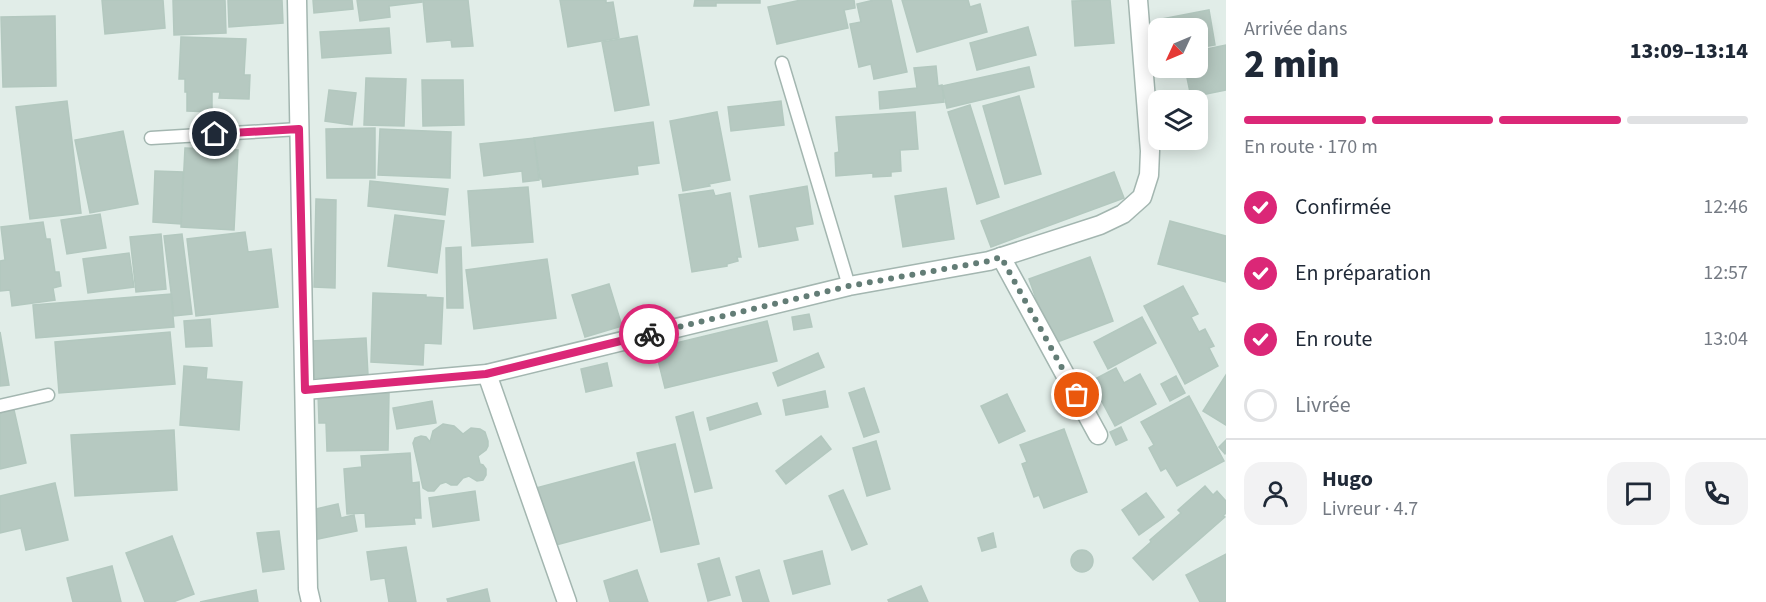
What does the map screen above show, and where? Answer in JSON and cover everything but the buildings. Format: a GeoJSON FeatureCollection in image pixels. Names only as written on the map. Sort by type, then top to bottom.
{"type":"FeatureCollection","features":[{"type":"Feature","properties":{"kind":"street"},"geometry":{"type":"LineString","coordinates":[[297,0],[308,589],[311,602]]}},
{"type":"Feature","properties":{"kind":"street"},"geometry":{"type":"LineString","coordinates":[[305,390],[486,374],[849,286],[989,261],[1100,225],[1123,214],[1142,197],[1149,175],[1150,151],[1138,0]]}},
{"type":"Feature","properties":{"kind":"street"},"geometry":{"type":"LineString","coordinates":[[1001,257],[1098,435]]}},
{"type":"Feature","properties":{"kind":"street"},"geometry":{"type":"LineString","coordinates":[[486,374],[567,602]]}},
{"type":"Feature","properties":{"kind":"lane"},"geometry":{"type":"LineString","coordinates":[[782,63],[849,286]]}},
{"type":"Feature","properties":{"kind":"lane"},"geometry":{"type":"LineString","coordinates":[[151,138],[299,129]]}},
{"type":"Feature","properties":{"kind":"lane"},"geometry":{"type":"LineString","coordinates":[[0,406],[48,395]]}},
{"type":"Feature","properties":{"kind":"way so far"},"geometry":{"type":"LineString","coordinates":[[649,334],[849,286],[1001,257],[1077,395]]}},
{"type":"Feature","properties":{"kind":"route"},"geometry":{"type":"LineString","coordinates":[[215,134],[299,129],[305,390],[486,374],[649,334]]}}]}
